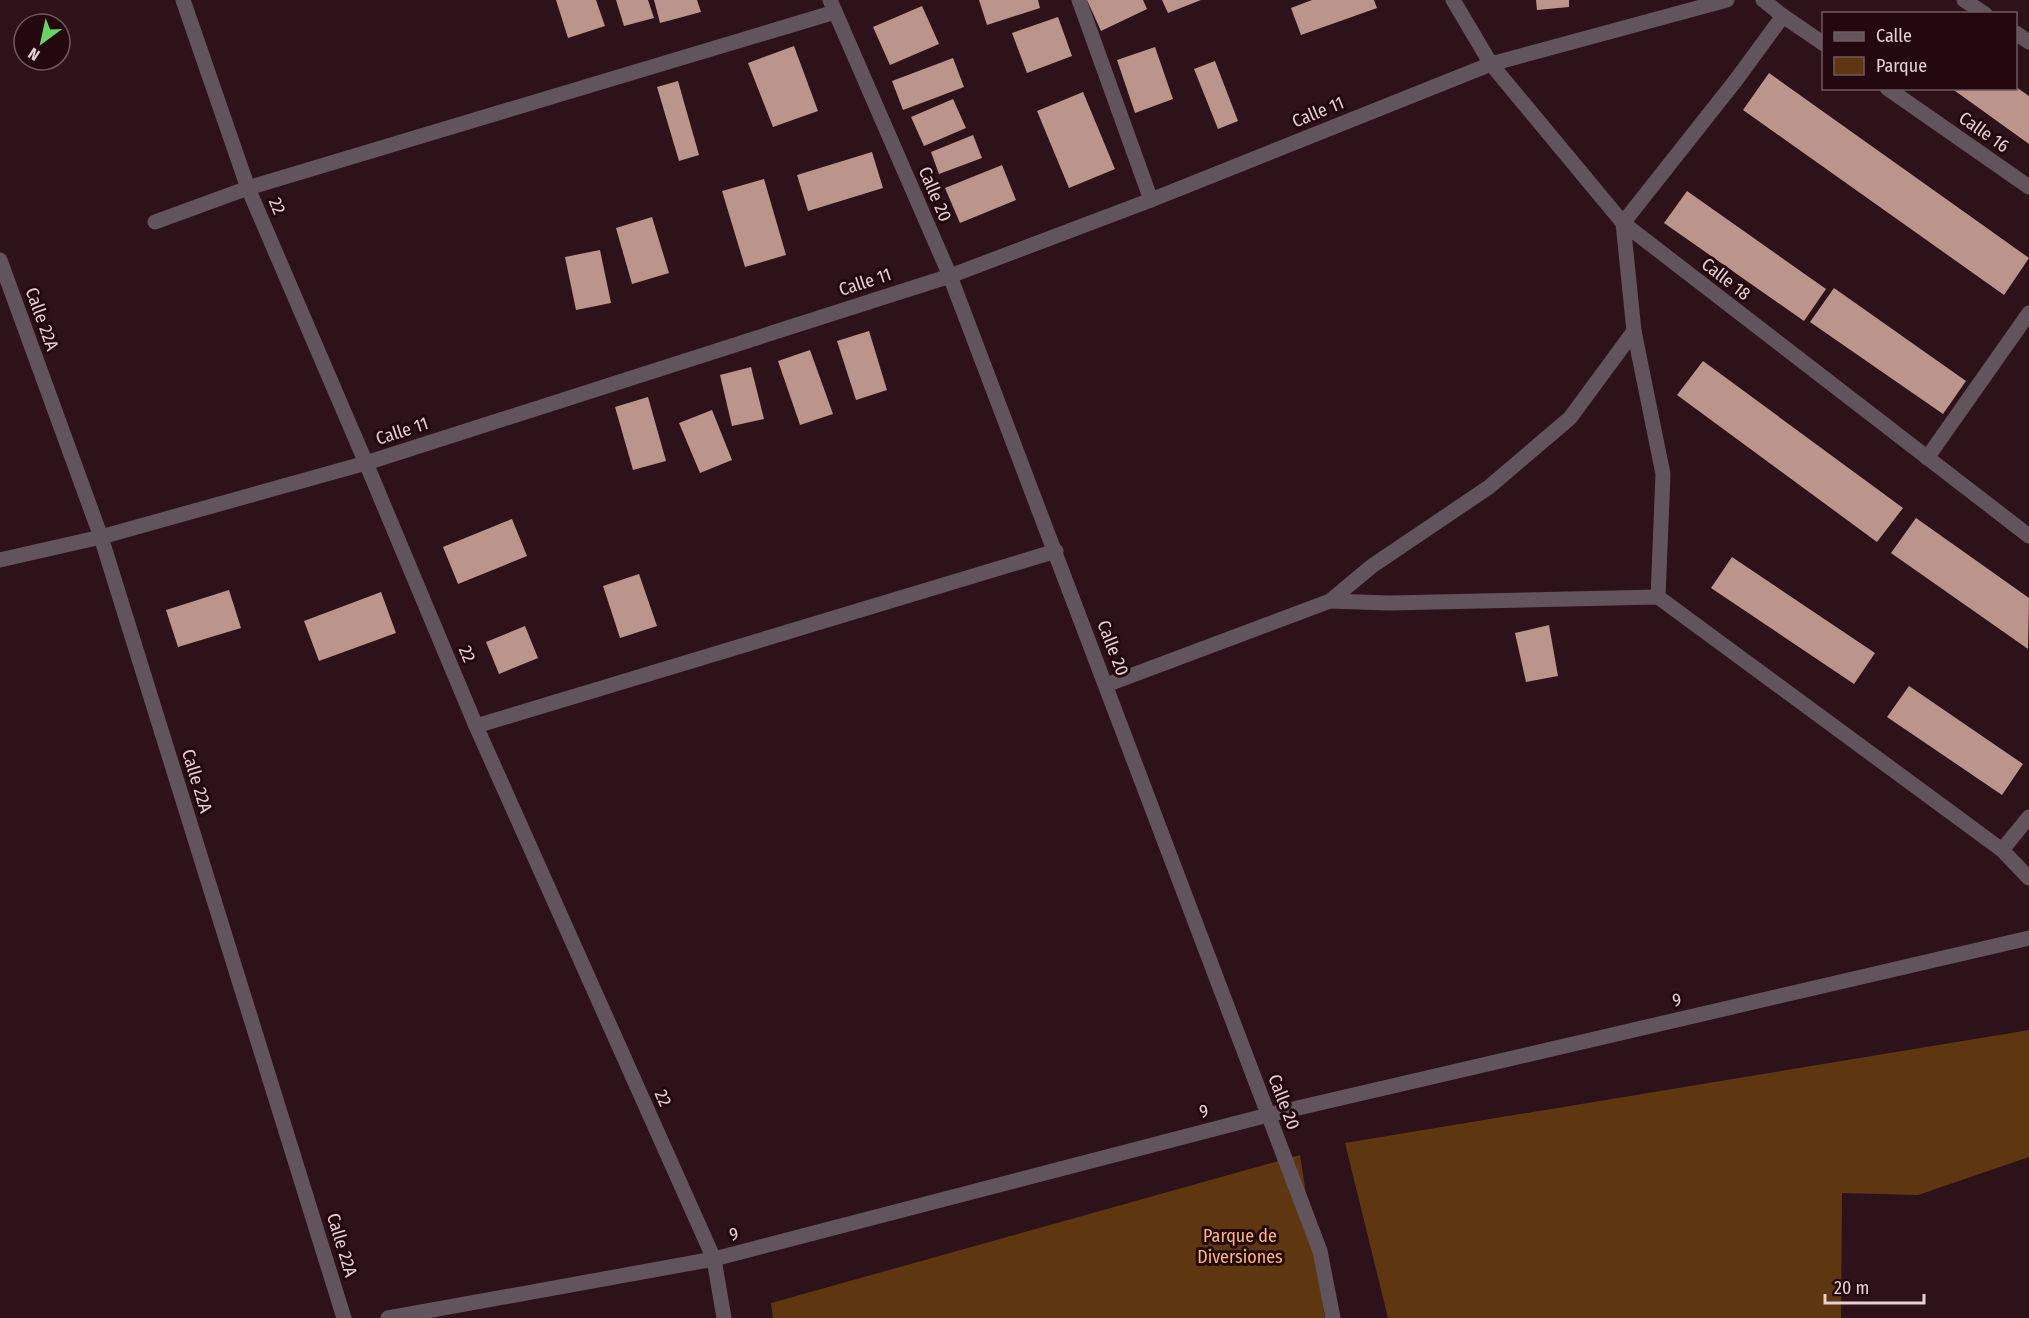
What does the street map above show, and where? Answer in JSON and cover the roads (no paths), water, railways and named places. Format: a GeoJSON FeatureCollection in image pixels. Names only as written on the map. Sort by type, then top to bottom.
{"type":"FeatureCollection","features":[{"type":"Feature","properties":{"kind":"street","name":"22"},"geometry":{"type":"LineString","coordinates":[[183,0],[248,188],[476,726],[714,1259],[724,1318]]}},
{"type":"Feature","properties":{"kind":"street"},"geometry":{"type":"LineString","coordinates":[[1079,0],[1151,200]]}},
{"type":"Feature","properties":{"kind":"street","name":"Calle 18"},"geometry":{"type":"LineString","coordinates":[[1453,0],[1491,64],[1623,223],[2029,536]]}},
{"type":"Feature","properties":{"kind":"street","name":"Calle 11"},"geometry":{"type":"LineString","coordinates":[[0,560],[101,537],[366,463],[950,276],[1151,200],[1491,64],[1726,0]]}},
{"type":"Feature","properties":{"kind":"street"},"geometry":{"type":"LineString","coordinates":[[1763,0],[1822,43]]}},
{"type":"Feature","properties":{"kind":"street"},"geometry":{"type":"LineString","coordinates":[[1964,0],[1982,12]]}},
{"type":"Feature","properties":{"kind":"street"},"geometry":{"type":"LineString","coordinates":[[155,222],[248,188],[832,6]]}},
{"type":"Feature","properties":{"kind":"street","name":"Calle 20"},"geometry":{"type":"LineString","coordinates":[[832,6],[950,276],[1056,551],[1320,1251],[1334,1318]]}},
{"type":"Feature","properties":{"kind":"street"},"geometry":{"type":"LineString","coordinates":[[1658,597],[1663,474],[1634,332],[1623,223],[1736,80],[1783,16]]}},
{"type":"Feature","properties":{"kind":"street","name":"Calle 16"},"geometry":{"type":"LineString","coordinates":[[1890,90],[2029,187]]}},
{"type":"Feature","properties":{"kind":"street","name":"Calle 22A"},"geometry":{"type":"LineString","coordinates":[[0,260],[101,537],[344,1318]]}},
{"type":"Feature","properties":{"kind":"street"},"geometry":{"type":"LineString","coordinates":[[1927,458],[2029,313]]}},
{"type":"Feature","properties":{"kind":"street"},"geometry":{"type":"LineString","coordinates":[[1106,685],[1330,601],[1372,566],[1490,487],[1570,418],[1634,332]]}},
{"type":"Feature","properties":{"kind":"street"},"geometry":{"type":"LineString","coordinates":[[476,726],[1056,551]]}},
{"type":"Feature","properties":{"kind":"street"},"geometry":{"type":"LineString","coordinates":[[1330,601],[1389,603],[1658,597],[2002,850],[2029,878]]}},
{"type":"Feature","properties":{"kind":"street"},"geometry":{"type":"LineString","coordinates":[[2002,850],[2029,817]]}},
{"type":"Feature","properties":{"kind":"street","name":"9"},"geometry":{"type":"LineString","coordinates":[[388,1318],[714,1259],[1268,1115],[2029,938]]}},
{"type":"Feature","properties":{"kind":"park label","name":"Parque de Diversiones"},"geometry":{"type":"Point","coordinates":[1240,1246]}}]}
